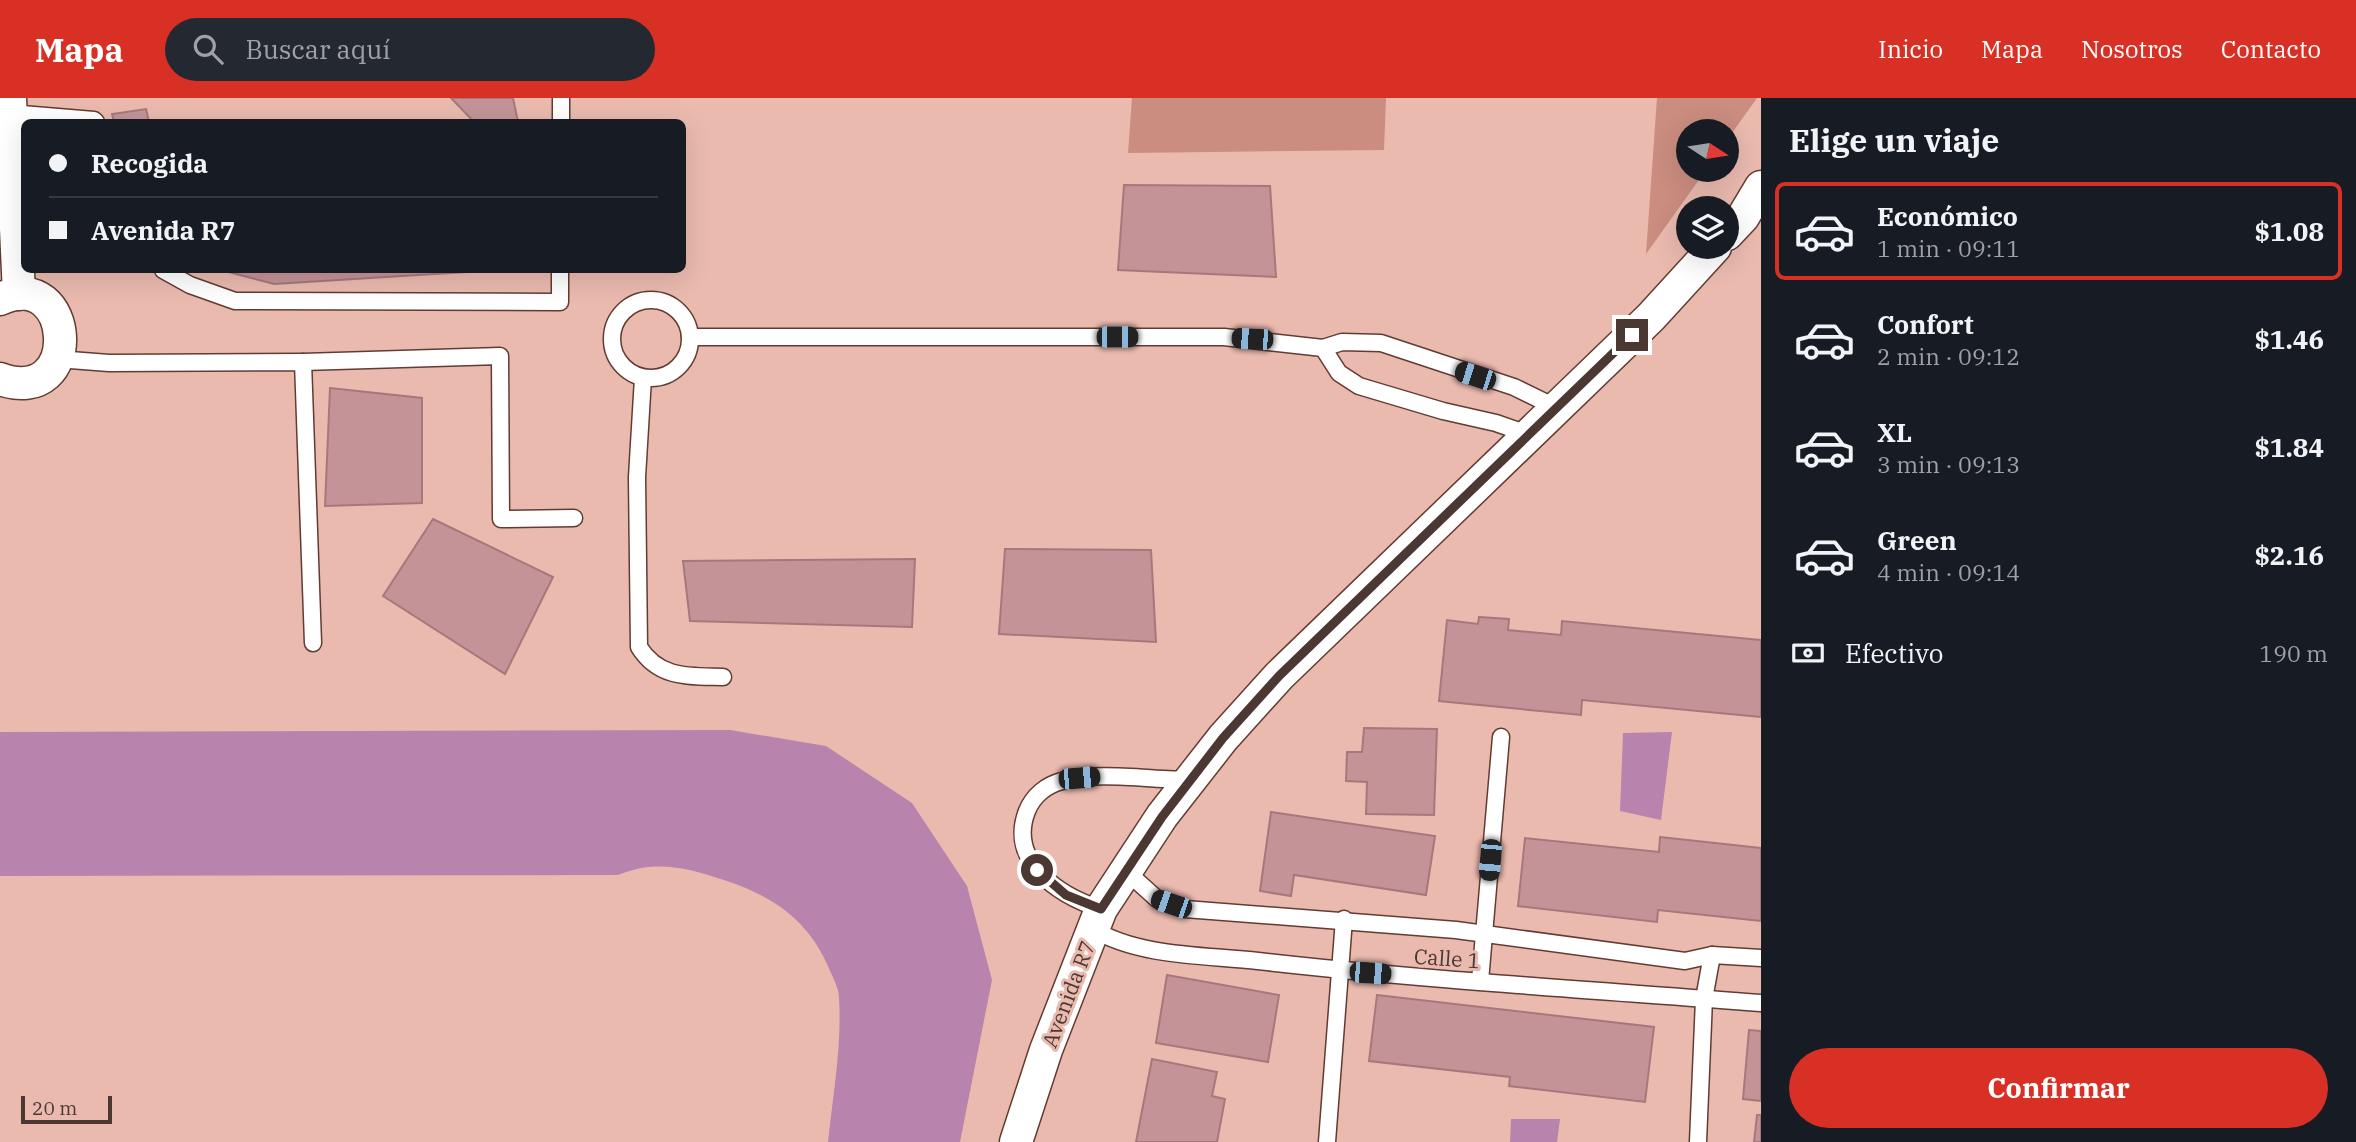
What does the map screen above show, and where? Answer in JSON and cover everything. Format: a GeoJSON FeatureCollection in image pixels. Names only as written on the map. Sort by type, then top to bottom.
{"type":"FeatureCollection","features":[{"type":"Feature","properties":{"kind":"street"},"geometry":{"type":"LineString","coordinates":[[3,386],[32,381],[42,376],[57,359],[62,334],[53,312],[33,297],[10,296],[10,105]]}},
{"type":"Feature","properties":{"kind":"street"},"geometry":{"type":"LineString","coordinates":[[1739,221],[1761,187]]}},
{"type":"Feature","properties":{"kind":"street","name":"Avenida R7"},"geometry":{"type":"LineString","coordinates":[[1017,1142],[1046,1050],[1097,919],[1126,870],[1190,780],[1223,738],[1279,676],[1651,317],[1704,259]]}},
{"type":"Feature","properties":{"kind":"lane"},"geometry":{"type":"LineString","coordinates":[[561,98],[561,119]]}},
{"type":"Feature","properties":{"kind":"lane"},"geometry":{"type":"LineString","coordinates":[[10,105],[88,119]]}},
{"type":"Feature","properties":{"kind":"lane"},"geometry":{"type":"LineString","coordinates":[[168,273],[190,285],[235,301],[560,302],[560,273]]}},
{"type":"Feature","properties":{"kind":"lane"},"geometry":{"type":"LineString","coordinates":[[648,300],[669,304],[684,318],[690,337],[686,357],[673,372],[653,379],[643,378],[624,369],[614,352],[612,332],[621,313],[648,300]]}},
{"type":"Feature","properties":{"kind":"lane"},"geometry":{"type":"LineString","coordinates":[[690,337],[1224,337],[1323,348],[1342,342],[1381,343],[1514,387],[1558,408]]}},
{"type":"Feature","properties":{"kind":"lane"},"geometry":{"type":"LineString","coordinates":[[1323,348],[1339,373],[1359,386],[1443,411],[1496,423],[1530,435]]}},
{"type":"Feature","properties":{"kind":"lane"},"geometry":{"type":"LineString","coordinates":[[57,359],[108,363],[303,362],[500,356],[501,519],[574,518]]}},
{"type":"Feature","properties":{"kind":"lane"},"geometry":{"type":"LineString","coordinates":[[303,362],[313,643]]}},
{"type":"Feature","properties":{"kind":"lane"},"geometry":{"type":"LineString","coordinates":[[643,378],[637,477],[639,647],[646,659],[667,673],[723,677]]}},
{"type":"Feature","properties":{"kind":"lane"},"geometry":{"type":"LineString","coordinates":[[1480,981],[1501,737]]}},
{"type":"Feature","properties":{"kind":"lane","name":"Calle 1"},"geometry":{"type":"LineString","coordinates":[[1190,780],[1079,778],[1049,786],[1030,806],[1023,832],[1029,859],[1050,883],[1097,919],[1107,937],[1161,950],[1342,971],[1761,1003]]}},
{"type":"Feature","properties":{"kind":"lane"},"geometry":{"type":"LineString","coordinates":[[1126,870],[1157,899],[1185,909],[1344,919],[1484,933],[1685,961],[1712,955],[1761,958]]}},
{"type":"Feature","properties":{"kind":"lane"},"geometry":{"type":"LineString","coordinates":[[1327,1142],[1344,919]]}},
{"type":"Feature","properties":{"kind":"lane"},"geometry":{"type":"LineString","coordinates":[[1699,1142],[1704,999],[1712,955]]}},
{"type":"Feature","properties":{"kind":"shaded area"},"geometry":{"type":"Polygon","coordinates":[[[1132,98],[1386,98],[1384,150],[1128,153],[1132,98]]]}},
{"type":"Feature","properties":{"kind":"shaded area"},"geometry":{"type":"Polygon","coordinates":[[[1657,98],[1757,98],[1740,122],[1740,119],[1676,119],[1676,182],[1697,182],[1687,196],[1676,196],[1676,212],[1646,254],[1657,98]]]}},
{"type":"Feature","properties":{"kind":"shaded area"},"geometry":{"type":"Polygon","coordinates":[[[730,730],[826,746],[912,803],[967,886],[992,980],[960,1142],[828,1142],[840,1016],[839,995],[823,955],[802,926],[777,904],[745,888],[699,872],[659,866],[618,875],[0,876],[0,732],[730,730]]]}},
{"type":"Feature","properties":{"kind":"shaded area"},"geometry":{"type":"Polygon","coordinates":[[[1672,732],[1661,820],[1620,811],[1623,733],[1672,732]]]}},
{"type":"Feature","properties":{"kind":"shaded area"},"geometry":{"type":"Polygon","coordinates":[[[1511,1119],[1560,1119],[1557,1142],[1510,1142],[1511,1119]]]}},
{"type":"Feature","properties":{"kind":"building"},"geometry":{"type":"Polygon","coordinates":[[[451,98],[513,98],[517,119],[471,119],[451,98]]]}},
{"type":"Feature","properties":{"kind":"building"},"geometry":{"type":"Polygon","coordinates":[[[146,109],[148,119],[113,119],[112,114],[146,109]]]}},
{"type":"Feature","properties":{"kind":"building"},"geometry":{"type":"Polygon","coordinates":[[[1124,185],[1270,186],[1276,277],[1118,270],[1124,185]]]}},
{"type":"Feature","properties":{"kind":"building"},"geometry":{"type":"Polygon","coordinates":[[[232,273],[451,273],[274,284],[232,273]]]}},
{"type":"Feature","properties":{"kind":"building"},"geometry":{"type":"Polygon","coordinates":[[[330,388],[422,398],[422,503],[325,506],[330,388]]]}},
{"type":"Feature","properties":{"kind":"building"},"geometry":{"type":"Polygon","coordinates":[[[433,519],[553,577],[505,674],[383,596],[433,519]]]}},
{"type":"Feature","properties":{"kind":"building"},"geometry":{"type":"Polygon","coordinates":[[[1005,549],[1151,550],[1156,642],[999,634],[1005,549]]]}},
{"type":"Feature","properties":{"kind":"building"},"geometry":{"type":"Polygon","coordinates":[[[915,559],[912,627],[690,621],[683,561],[915,559]]]}},
{"type":"Feature","properties":{"kind":"building"},"geometry":{"type":"Polygon","coordinates":[[[1479,617],[1509,619],[1508,630],[1561,635],[1562,621],[1761,640],[1761,717],[1582,700],[1581,715],[1439,701],[1447,620],[1478,624],[1479,617]]]}},
{"type":"Feature","properties":{"kind":"building"},"geometry":{"type":"Polygon","coordinates":[[[1364,728],[1437,729],[1434,815],[1366,814],[1367,782],[1346,781],[1347,752],[1362,752],[1364,728]]]}},
{"type":"Feature","properties":{"kind":"building"},"geometry":{"type":"Polygon","coordinates":[[[1271,812],[1435,836],[1426,895],[1294,875],[1291,896],[1260,891],[1271,812]]]}},
{"type":"Feature","properties":{"kind":"building"},"geometry":{"type":"Polygon","coordinates":[[[1660,837],[1761,848],[1761,921],[1658,910],[1657,922],[1518,906],[1525,838],[1659,852],[1660,837]]]}},
{"type":"Feature","properties":{"kind":"building"},"geometry":{"type":"Polygon","coordinates":[[[1167,975],[1279,995],[1268,1062],[1156,1043],[1167,975]]]}},
{"type":"Feature","properties":{"kind":"building"},"geometry":{"type":"Polygon","coordinates":[[[1377,995],[1654,1027],[1645,1102],[1509,1086],[1510,1077],[1369,1061],[1377,995]]]}},
{"type":"Feature","properties":{"kind":"building"},"geometry":{"type":"Polygon","coordinates":[[[1749,1030],[1761,1031],[1761,1101],[1743,1099],[1749,1030]]]}},
{"type":"Feature","properties":{"kind":"building"},"geometry":{"type":"Polygon","coordinates":[[[1152,1059],[1217,1072],[1212,1096],[1225,1099],[1217,1142],[1136,1142],[1152,1059]]]}},
{"type":"Feature","properties":{"kind":"building"},"geometry":{"type":"Polygon","coordinates":[[[1757,1115],[1761,1115],[1761,1142],[1754,1142],[1757,1115]]]}},
{"type":"Feature","properties":{"kind":"route"},"geometry":{"type":"LineString","coordinates":[[1037,870],[1066,895],[1101,909],[1162,817],[1223,738],[1279,676],[1632,335]]}}]}
